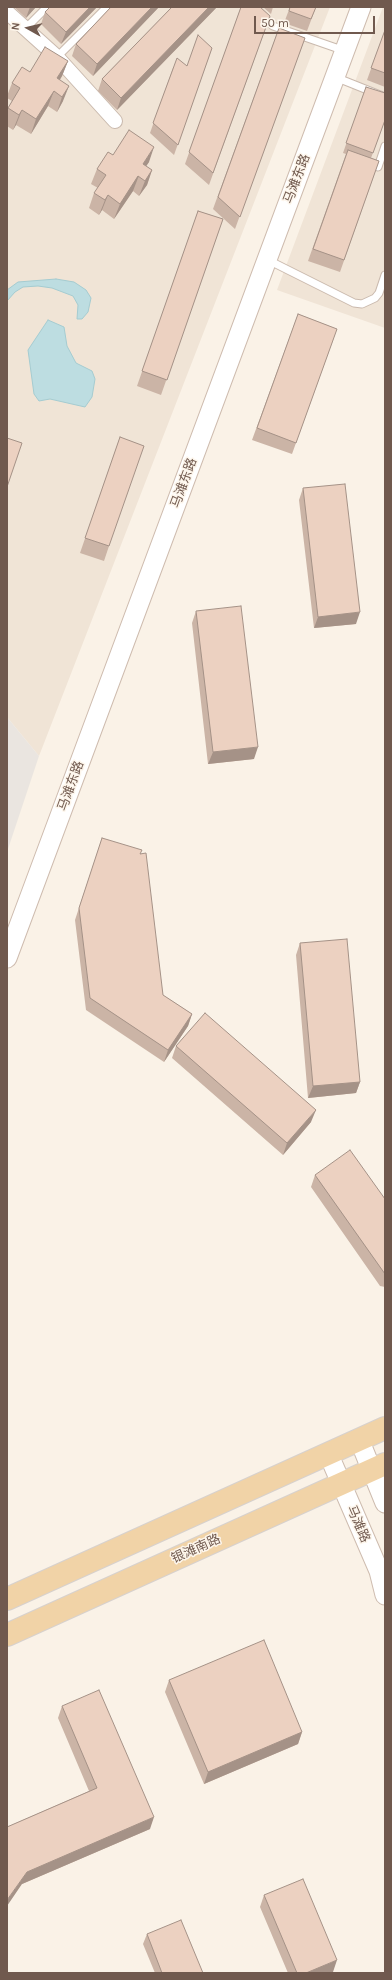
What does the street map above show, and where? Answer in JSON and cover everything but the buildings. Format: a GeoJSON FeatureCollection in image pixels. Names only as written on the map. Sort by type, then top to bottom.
{"type":"FeatureCollection","features":[{"type":"Feature","properties":{"kind":"main road","name":"马滩东路"},"geometry":{"type":"LineString","coordinates":[[7,958],[361,7]]}},
{"type":"Feature","properties":{"kind":"main road"},"geometry":{"type":"LineString","coordinates":[[7,1599],[385,1428]]}},
{"type":"Feature","properties":{"kind":"main road"},"geometry":{"type":"LineString","coordinates":[[359,1439],[379,1466],[385,1503]]}},
{"type":"Feature","properties":{"kind":"main road","name":"马滩路"},"geometry":{"type":"LineString","coordinates":[[328,1453],[379,1571],[385,1595]]}},
{"type":"Feature","properties":{"kind":"main road","name":"银滩南路"},"geometry":{"type":"LineString","coordinates":[[7,1636],[379,1466]]}},
{"type":"Feature","properties":{"kind":"street"},"geometry":{"type":"LineString","coordinates":[[7,12],[57,57],[115,121]]}},
{"type":"Feature","properties":{"kind":"lane"},"geometry":{"type":"LineString","coordinates":[[26,28],[47,7]]}},
{"type":"Feature","properties":{"kind":"lane"},"geometry":{"type":"LineString","coordinates":[[57,57],[107,7]]}},
{"type":"Feature","properties":{"kind":"lane"},"geometry":{"type":"LineString","coordinates":[[253,7],[273,26],[345,52]]}},
{"type":"Feature","properties":{"kind":"lane"},"geometry":{"type":"LineString","coordinates":[[335,77],[385,97]]}},
{"type":"Feature","properties":{"kind":"lane"},"geometry":{"type":"LineString","coordinates":[[378,167],[385,146]]}},
{"type":"Feature","properties":{"kind":"lane"},"geometry":{"type":"LineString","coordinates":[[267,260],[354,303],[368,302],[379,293],[385,275]]}},
{"type":"Feature","properties":{"kind":"shaded area"},"geometry":{"type":"Polygon","coordinates":[[[7,7],[330,7],[39,756],[7,717],[7,7]]]}},
{"type":"Feature","properties":{"kind":"shaded area"},"geometry":{"type":"Polygon","coordinates":[[[383,7],[385,7],[385,328],[277,290],[383,7]]]}},
{"type":"Feature","properties":{"kind":"shaded area"},"geometry":{"type":"Polygon","coordinates":[[[7,717],[39,756],[7,852],[7,717]]]}},
{"type":"Feature","properties":{"kind":"water"},"geometry":{"type":"Polygon","coordinates":[[[56,279],[74,282],[86,290],[91,298],[88,312],[82,319],[77,319],[78,305],[73,296],[52,288],[38,286],[23,287],[15,292],[7,301],[7,290],[18,282],[56,279]]]}},
{"type":"Feature","properties":{"kind":"water"},"geometry":{"type":"Polygon","coordinates":[[[48,320],[64,327],[67,346],[76,363],[92,371],[95,379],[92,397],[85,407],[50,399],[39,401],[34,394],[28,350],[48,320]]]}}]}
